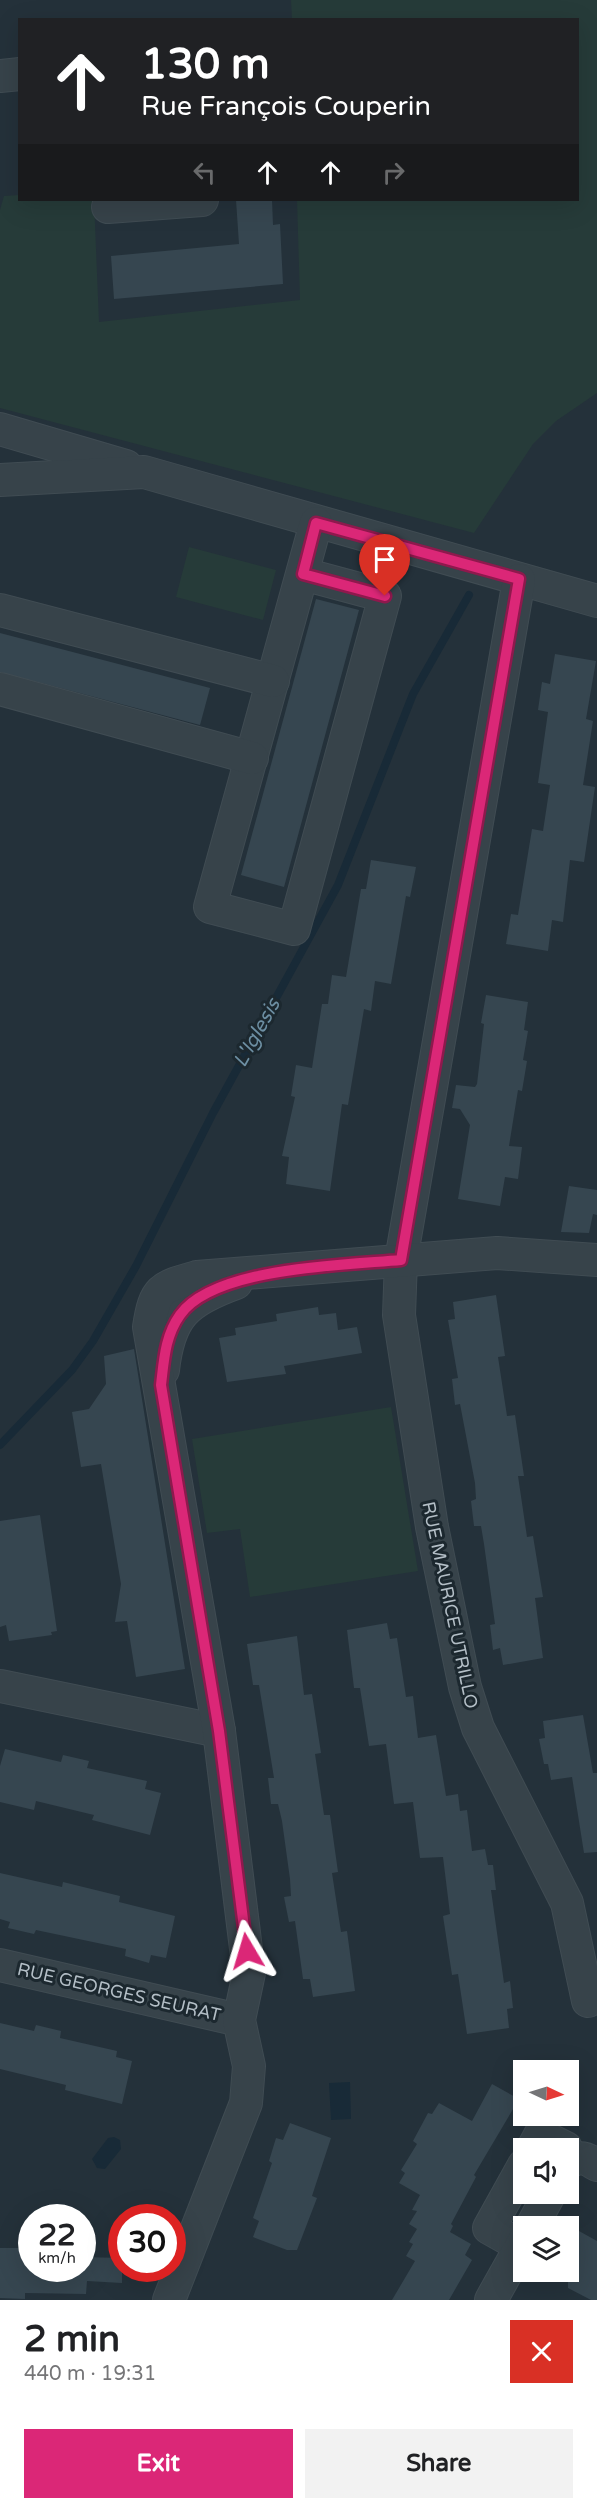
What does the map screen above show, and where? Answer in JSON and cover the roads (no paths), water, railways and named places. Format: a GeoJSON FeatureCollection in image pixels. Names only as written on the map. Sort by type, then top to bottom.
{"type":"FeatureCollection","features":[{"type":"Feature","properties":{"kind":"street"},"geometry":{"type":"LineString","coordinates":[[0,76],[18,74]]}},
{"type":"Feature","properties":{"kind":"street"},"geometry":{"type":"LineString","coordinates":[[108,207],[189,201]]}},
{"type":"Feature","properties":{"kind":"street"},"geometry":{"type":"LineString","coordinates":[[0,429],[316,523],[597,601]]}},
{"type":"Feature","properties":{"kind":"street"},"geometry":{"type":"LineString","coordinates":[[0,480],[144,472]]}},
{"type":"Feature","properties":{"kind":"street"},"geometry":{"type":"LineString","coordinates":[[303,574],[385,596],[294,930],[210,907],[316,523]]}},
{"type":"Feature","properties":{"kind":"street","name":"RUE MAURICE UTRILLO"},"geometry":{"type":"LineString","coordinates":[[519,579],[401,1260],[399,1315],[432,1527],[465,1687],[478,1728],[567,1904],[588,2001]]}},
{"type":"Feature","properties":{"kind":"street"},"geometry":{"type":"LineString","coordinates":[[0,610],[273,681]]}},
{"type":"Feature","properties":{"kind":"street"},"geometry":{"type":"LineString","coordinates":[[0,689],[252,758]]}},
{"type":"Feature","properties":{"kind":"street"},"geometry":{"type":"LineString","coordinates":[[169,2300],[246,2103],[249,2066],[239,2020],[249,1973],[219,1731],[161,1385],[166,1343],[180,1314],[205,1294],[263,1274],[497,1253],[597,1260]]}},
{"type":"Feature","properties":{"kind":"street"},"geometry":{"type":"LineString","coordinates":[[0,1686],[219,1731]]}},
{"type":"Feature","properties":{"kind":"street","name":"RUE GEORGES SEURAT"},"geometry":{"type":"LineString","coordinates":[[0,1965],[239,2020]]}},
{"type":"Feature","properties":{"kind":"street"},"geometry":{"type":"LineString","coordinates":[[513,2185],[489,2228],[513,2234]]}},
{"type":"Feature","properties":{"kind":"street"},"geometry":{"type":"LineString","coordinates":[[490,2300],[513,2260]]}},
{"type":"Feature","properties":{"kind":"water"},"geometry":{"type":"Polygon","coordinates":[[[350,2082],[351,2119],[331,2120],[329,2083],[350,2082]]]}},
{"type":"Feature","properties":{"kind":"water"},"geometry":{"type":"Polygon","coordinates":[[[114,2137],[120,2140],[121,2149],[105,2169],[97,2168],[92,2159],[108,2138],[114,2137]]]}},
{"type":"Feature","properties":{"kind":"waterway","name":"L'Iglesis"},"geometry":{"type":"LineString","coordinates":[[0,1445],[72,1370],[93,1341],[136,1266],[213,1113],[338,885],[413,694],[469,595]]}}]}
